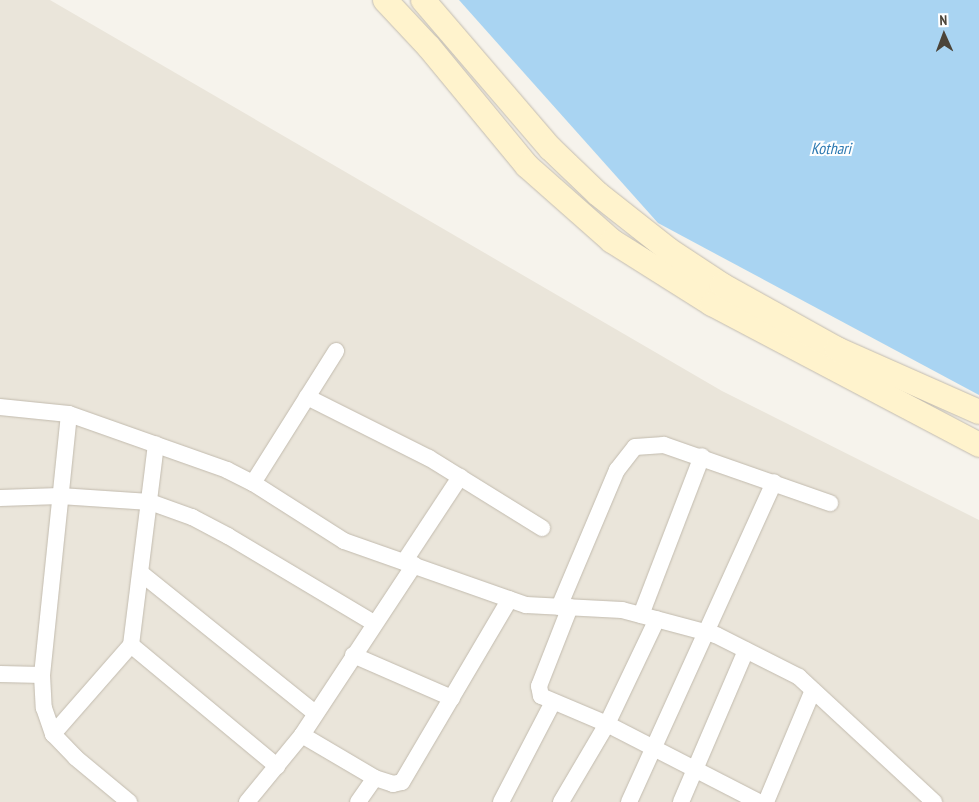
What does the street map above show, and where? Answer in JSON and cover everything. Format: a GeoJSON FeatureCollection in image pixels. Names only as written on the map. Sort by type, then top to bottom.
{"type":"FeatureCollection","features":[{"type":"Feature","properties":{"kind":"main road"},"geometry":{"type":"LineString","coordinates":[[385,0],[429,46],[527,166],[612,241],[717,295],[832,358],[979,446]]}},
{"type":"Feature","properties":{"kind":"main road"},"geometry":{"type":"LineString","coordinates":[[423,0],[550,148],[598,194],[669,250],[717,295]]}},
{"type":"Feature","properties":{"kind":"main road"},"geometry":{"type":"LineString","coordinates":[[832,358],[979,412]]}},
{"type":"Feature","properties":{"kind":"street"},"geometry":{"type":"LineString","coordinates":[[253,483],[336,351]]}},
{"type":"Feature","properties":{"kind":"street"},"geometry":{"type":"LineString","coordinates":[[307,397],[398,440],[542,528]]}},
{"type":"Feature","properties":{"kind":"street"},"geometry":{"type":"LineString","coordinates":[[0,407],[69,414],[156,445],[253,483],[344,541],[526,605],[622,610],[705,632],[799,677],[934,802]]}},
{"type":"Feature","properties":{"kind":"street"},"geometry":{"type":"LineString","coordinates":[[69,414],[42,675],[44,708],[53,734],[76,758],[129,802]]}},
{"type":"Feature","properties":{"kind":"street"},"geometry":{"type":"LineString","coordinates":[[758,802],[651,749],[607,724],[541,696],[538,689],[565,607],[627,454],[635,447],[649,443],[702,456],[830,503]]}},
{"type":"Feature","properties":{"kind":"street"},"geometry":{"type":"LineString","coordinates":[[53,734],[131,645],[142,574],[156,445]]}},
{"type":"Feature","properties":{"kind":"street"},"geometry":{"type":"LineString","coordinates":[[562,802],[607,724],[649,617],[702,456]]}},
{"type":"Feature","properties":{"kind":"street"},"geometry":{"type":"LineString","coordinates":[[247,802],[302,735],[374,623],[460,477]]}},
{"type":"Feature","properties":{"kind":"street"},"geometry":{"type":"LineString","coordinates":[[629,802],[651,749],[774,482]]}},
{"type":"Feature","properties":{"kind":"street"},"geometry":{"type":"LineString","coordinates":[[0,498],[60,496],[150,502],[192,516],[374,623]]}},
{"type":"Feature","properties":{"kind":"street"},"geometry":{"type":"LineString","coordinates":[[142,574],[316,713]]}},
{"type":"Feature","properties":{"kind":"street"},"geometry":{"type":"LineString","coordinates":[[302,735],[375,778],[393,784],[402,782],[510,599]]}},
{"type":"Feature","properties":{"kind":"street"},"geometry":{"type":"LineString","coordinates":[[131,645],[276,766]]}},
{"type":"Feature","properties":{"kind":"street"},"geometry":{"type":"LineString","coordinates":[[680,802],[746,650]]}},
{"type":"Feature","properties":{"kind":"street"},"geometry":{"type":"LineString","coordinates":[[353,655],[452,698]]}},
{"type":"Feature","properties":{"kind":"street"},"geometry":{"type":"LineString","coordinates":[[0,674],[42,675]]}},
{"type":"Feature","properties":{"kind":"street"},"geometry":{"type":"LineString","coordinates":[[766,802],[813,690]]}},
{"type":"Feature","properties":{"kind":"street"},"geometry":{"type":"LineString","coordinates":[[501,802],[554,702]]}},
{"type":"Feature","properties":{"kind":"street"},"geometry":{"type":"LineString","coordinates":[[358,802],[375,778]]}},
{"type":"Feature","properties":{"kind":"shaded area"},"geometry":{"type":"Polygon","coordinates":[[[0,0],[50,0],[722,391],[979,520],[979,802],[0,802],[0,0]]]}},
{"type":"Feature","properties":{"kind":"water","name":"Kothari"},"geometry":{"type":"Polygon","coordinates":[[[459,0],[979,0],[979,395],[658,223],[459,0]]]}}]}
